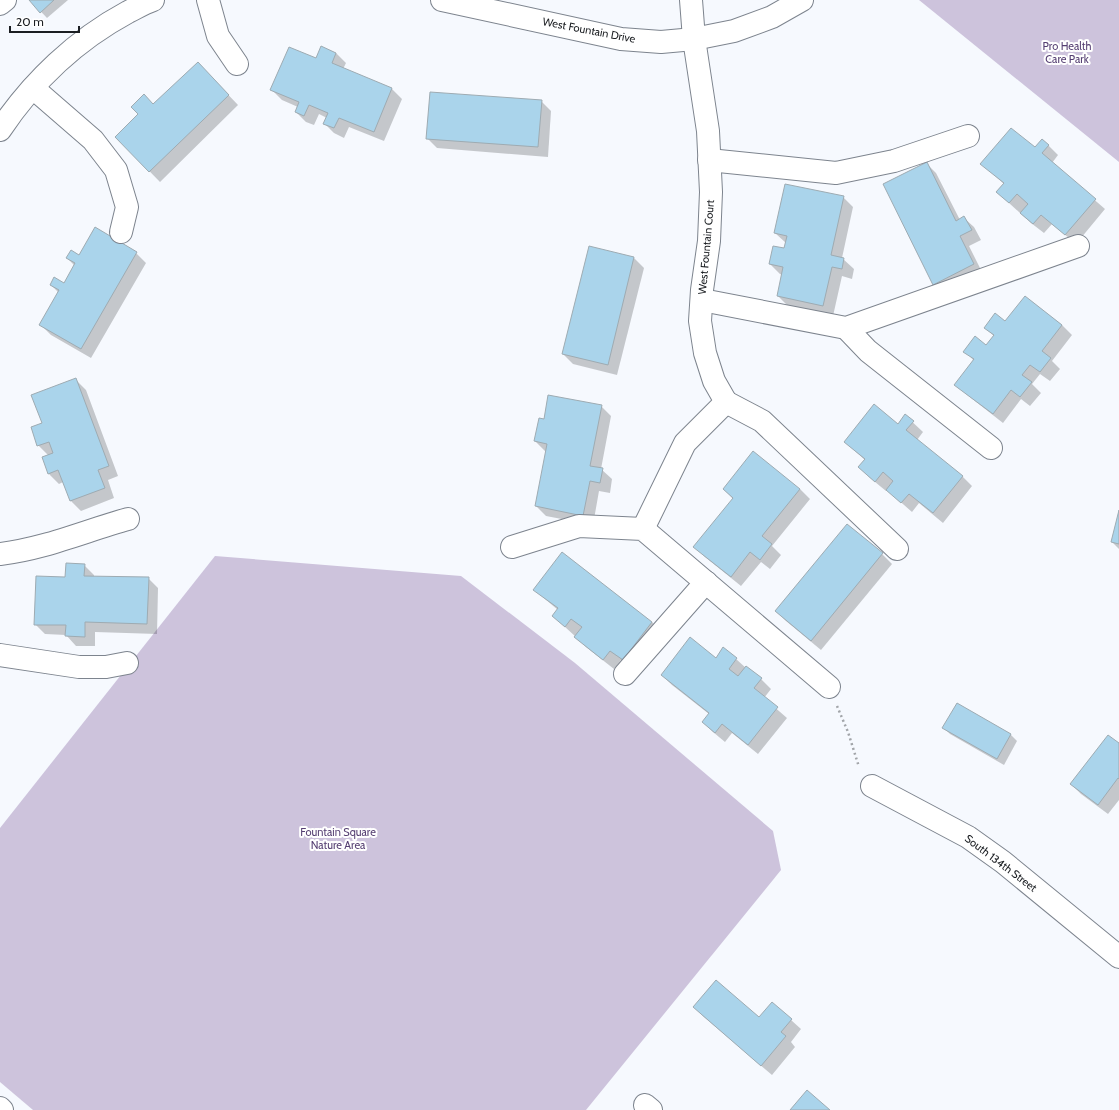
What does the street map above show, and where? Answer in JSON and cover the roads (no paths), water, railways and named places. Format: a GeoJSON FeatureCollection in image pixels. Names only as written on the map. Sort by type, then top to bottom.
{"type":"FeatureCollection","features":[{"type":"Feature","properties":{"kind":"street"},"geometry":{"type":"LineString","coordinates":[[0,4],[5,0]]}},
{"type":"Feature","properties":{"kind":"street"},"geometry":{"type":"LineString","coordinates":[[0,130],[12,112],[42,77],[76,46],[114,20],[153,0]]}},
{"type":"Feature","properties":{"kind":"street"},"geometry":{"type":"LineString","coordinates":[[208,0],[218,36],[237,64]]}},
{"type":"Feature","properties":{"kind":"street","name":"West Fountain Drive"},"geometry":{"type":"LineString","coordinates":[[442,0],[621,39],[661,42],[694,40],[734,31],[772,17],[802,0]]}},
{"type":"Feature","properties":{"kind":"street","name":"West Fountain Court"},"geometry":{"type":"LineString","coordinates":[[691,0],[694,40],[708,131],[711,192],[709,234],[700,321],[705,353],[714,381],[726,402]]}},
{"type":"Feature","properties":{"kind":"street"},"geometry":{"type":"LineString","coordinates":[[33,88],[93,140],[116,170],[127,207],[121,232]]}},
{"type":"Feature","properties":{"kind":"street"},"geometry":{"type":"LineString","coordinates":[[709,160],[836,173],[894,161],[968,136]]}},
{"type":"Feature","properties":{"kind":"street"},"geometry":{"type":"LineString","coordinates":[[702,300],[846,328],[1078,246]]}},
{"type":"Feature","properties":{"kind":"street"},"geometry":{"type":"LineString","coordinates":[[846,328],[868,351],[991,448]]}},
{"type":"Feature","properties":{"kind":"street"},"geometry":{"type":"LineString","coordinates":[[643,529],[685,442],[726,402],[762,421],[897,549]]}},
{"type":"Feature","properties":{"kind":"street"},"geometry":{"type":"LineString","coordinates":[[0,554],[34,549],[70,538],[94,528],[128,519]]}},
{"type":"Feature","properties":{"kind":"street"},"geometry":{"type":"LineString","coordinates":[[512,546],[579,526],[643,529],[829,687]]}},
{"type":"Feature","properties":{"kind":"street"},"geometry":{"type":"LineString","coordinates":[[625,674],[706,582]]}},
{"type":"Feature","properties":{"kind":"street"},"geometry":{"type":"LineString","coordinates":[[0,655],[79,667],[106,667],[127,663]]}},
{"type":"Feature","properties":{"kind":"street","name":"South 134th Street"},"geometry":{"type":"LineString","coordinates":[[872,786],[968,837],[1003,862],[1119,957]]}},
{"type":"Feature","properties":{"kind":"park label","name":"Pro Health Care Park"},"geometry":{"type":"Point","coordinates":[1067,52]}},
{"type":"Feature","properties":{"kind":"park label","name":"Fountain Square Nature Area"},"geometry":{"type":"Point","coordinates":[338,838]}}]}
